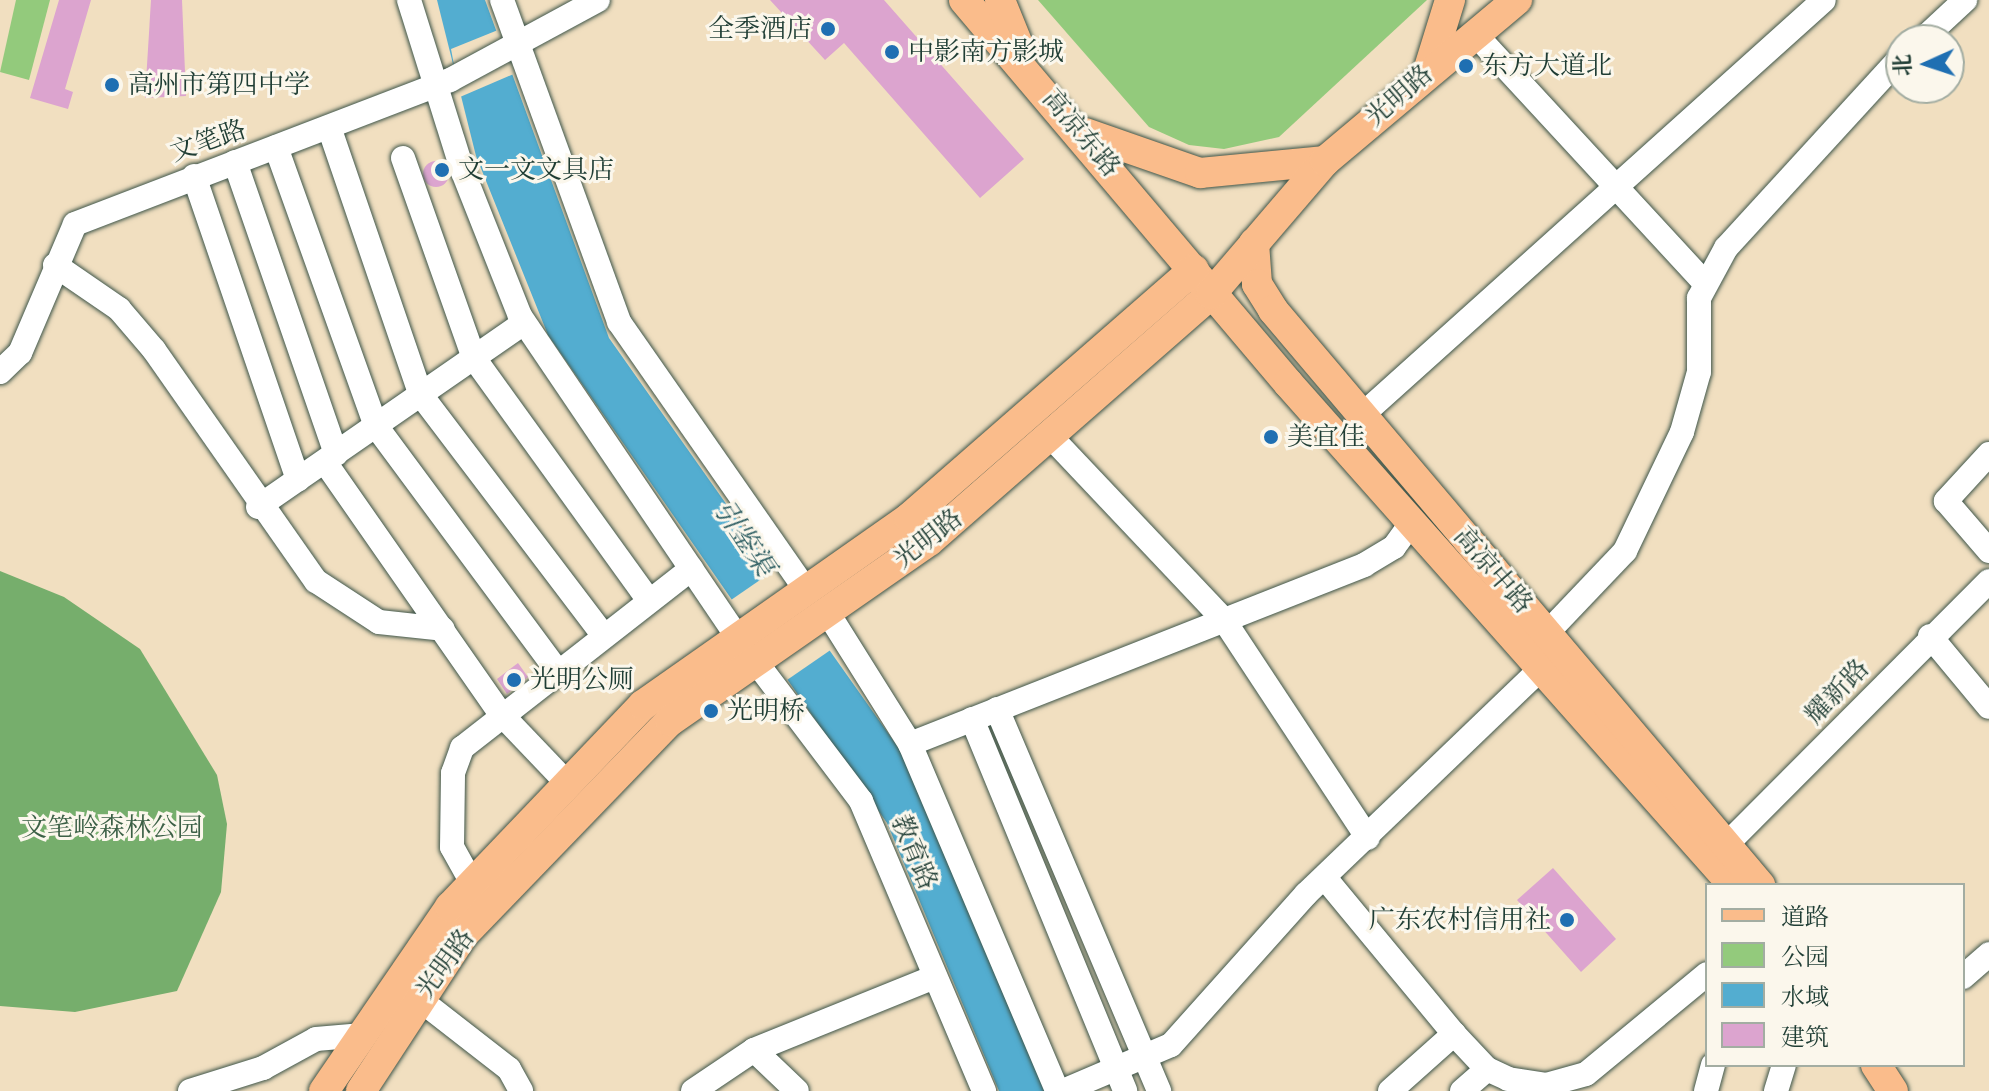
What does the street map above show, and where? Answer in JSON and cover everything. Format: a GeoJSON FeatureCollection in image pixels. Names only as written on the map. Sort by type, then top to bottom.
{"type":"FeatureCollection","features":[{"type":"Feature","properties":{"kind":"main road","name":"高凉东路"},"geometry":{"type":"LineString","coordinates":[[964,0],[1027,69],[1194,269]]}},
{"type":"Feature","properties":{"kind":"main road"},"geometry":{"type":"LineString","coordinates":[[1000,0],[1027,69]]}},
{"type":"Feature","properties":{"kind":"main road"},"geometry":{"type":"LineString","coordinates":[[1429,68],[1450,0]]}},
{"type":"Feature","properties":{"kind":"main road","name":"光明路"},"geometry":{"type":"LineString","coordinates":[[810,604],[909,518],[1102,371],[1211,294],[1325,161],[1429,68],[1517,0]]}},
{"type":"Feature","properties":{"kind":"main road"},"geometry":{"type":"LineString","coordinates":[[1080,131],[1200,173],[1325,161]]}},
{"type":"Feature","properties":{"kind":"main road","name":"高凉中路"},"geometry":{"type":"LineString","coordinates":[[1254,243],[1264,299],[1361,416],[1378,461],[1412,522],[1731,883]]}},
{"type":"Feature","properties":{"kind":"main road","name":"光明路"},"geometry":{"type":"LineString","coordinates":[[324,1091],[411,958],[472,883],[564,780],[643,705],[750,644],[810,604],[929,541],[1050,436],[1102,371],[1194,269]]}},
{"type":"Feature","properties":{"kind":"main road","name":"高凉中路"},"geometry":{"type":"LineString","coordinates":[[1194,269],[1211,294],[1547,633],[1758,883]]}},
{"type":"Feature","properties":{"kind":"main road","name":"光明路"},"geometry":{"type":"LineString","coordinates":[[361,1091],[463,935],[609,779],[750,644]]}},
{"type":"Feature","properties":{"kind":"main road"},"geometry":{"type":"LineString","coordinates":[[1877,1067],[1893,1091]]}},
{"type":"Feature","properties":{"kind":"main road"},"geometry":{"type":"LineString","coordinates":[[1900,1067],[1915,1091]]}},
{"type":"Feature","properties":{"kind":"street","name":"教育路"},"geometry":{"type":"LineString","coordinates":[[409,0],[443,83],[524,323],[691,569],[750,644],[861,801],[984,1091]]}},
{"type":"Feature","properties":{"kind":"street"},"geometry":{"type":"LineString","coordinates":[[502,0],[514,50],[625,332],[810,604],[910,744],[1057,1091]]}},
{"type":"Feature","properties":{"kind":"street","name":"文笔路"},"geometry":{"type":"LineString","coordinates":[[0,372],[20,353],[75,224],[443,83],[514,50],[598,0]]}},
{"type":"Feature","properties":{"kind":"street"},"geometry":{"type":"LineString","coordinates":[[1361,416],[1824,0]]}},
{"type":"Feature","properties":{"kind":"street"},"geometry":{"type":"LineString","coordinates":[[1939,24],[1965,0]]}},
{"type":"Feature","properties":{"kind":"street"},"geometry":{"type":"LineString","coordinates":[[1475,34],[1618,184],[1705,283]]}},
{"type":"Feature","properties":{"kind":"street"},"geometry":{"type":"LineString","coordinates":[[1547,633],[1625,551],[1682,432],[1699,372],[1695,337],[1705,283],[1758,208],[1885,74]]}},
{"type":"Feature","properties":{"kind":"street"},"geometry":{"type":"LineString","coordinates":[[329,127],[421,395],[603,635]]}},
{"type":"Feature","properties":{"kind":"street"},"geometry":{"type":"LineString","coordinates":[[276,147],[376,426],[558,672]]}},
{"type":"Feature","properties":{"kind":"street"},"geometry":{"type":"LineString","coordinates":[[403,158],[474,358],[649,601]]}},
{"type":"Feature","properties":{"kind":"street"},"geometry":{"type":"LineString","coordinates":[[235,162],[330,458],[501,714],[564,780]]}},
{"type":"Feature","properties":{"kind":"street"},"geometry":{"type":"LineString","coordinates":[[194,176],[298,480]]}},
{"type":"Feature","properties":{"kind":"street"},"geometry":{"type":"LineString","coordinates":[[55,265],[119,309],[146,340],[258,507],[316,581],[361,614],[406,629],[443,629]]}},
{"type":"Feature","properties":{"kind":"street"},"geometry":{"type":"LineString","coordinates":[[258,507],[524,323]]}},
{"type":"Feature","properties":{"kind":"street"},"geometry":{"type":"LineString","coordinates":[[1050,436],[1224,620],[1368,838]]}},
{"type":"Feature","properties":{"kind":"street"},"geometry":{"type":"LineString","coordinates":[[1989,454],[1946,501],[1989,551]]}},
{"type":"Feature","properties":{"kind":"street"},"geometry":{"type":"LineString","coordinates":[[910,744],[1380,557],[1412,522]]}},
{"type":"Feature","properties":{"kind":"street"},"geometry":{"type":"LineString","coordinates":[[472,883],[452,847],[454,765],[477,730],[691,569]]}},
{"type":"Feature","properties":{"kind":"street","name":"耀新路"},"geometry":{"type":"LineString","coordinates":[[1727,844],[1930,636],[1989,581]]}},
{"type":"Feature","properties":{"kind":"street"},"geometry":{"type":"LineString","coordinates":[[1930,636],[1989,707]]}},
{"type":"Feature","properties":{"kind":"street"},"geometry":{"type":"LineString","coordinates":[[1063,1091],[1120,1081],[1189,1028],[1325,878],[1543,667]]}},
{"type":"Feature","properties":{"kind":"street"},"geometry":{"type":"LineString","coordinates":[[997,709],[1159,1091]]}},
{"type":"Feature","properties":{"kind":"street"},"geometry":{"type":"LineString","coordinates":[[972,719],[1120,1081]]}},
{"type":"Feature","properties":{"kind":"street"},"geometry":{"type":"LineString","coordinates":[[1325,878],[1454,1034],[1487,1069],[1531,1084],[1586,1074],[1705,976]]}},
{"type":"Feature","properties":{"kind":"street"},"geometry":{"type":"LineString","coordinates":[[1965,975],[1989,954]]}},
{"type":"Feature","properties":{"kind":"street"},"geometry":{"type":"LineString","coordinates":[[693,1091],[754,1050],[935,977]]}},
{"type":"Feature","properties":{"kind":"street"},"geometry":{"type":"LineString","coordinates":[[419,999],[509,1069],[521,1091]]}},
{"type":"Feature","properties":{"kind":"street"},"geometry":{"type":"LineString","coordinates":[[1390,1091],[1454,1034]]}},
{"type":"Feature","properties":{"kind":"street"},"geometry":{"type":"LineString","coordinates":[[190,1091],[263,1068],[316,1039],[363,1035]]}},
{"type":"Feature","properties":{"kind":"street"},"geometry":{"type":"LineString","coordinates":[[754,1050],[797,1091]]}},
{"type":"Feature","properties":{"kind":"street"},"geometry":{"type":"LineString","coordinates":[[1706,1091],[1712,1067]]}},
{"type":"Feature","properties":{"kind":"street"},"geometry":{"type":"LineString","coordinates":[[1776,1091],[1783,1067]]}},
{"type":"Feature","properties":{"kind":"street"},"geometry":{"type":"LineString","coordinates":[[1462,1091],[1487,1069]]}},
{"type":"Feature","properties":{"kind":"green space"},"geometry":{"type":"Polygon","coordinates":[[[16,0],[50,0],[29,80],[0,72],[16,0]]]}},
{"type":"Feature","properties":{"kind":"green space"},"geometry":{"type":"Polygon","coordinates":[[[1038,0],[1427,0],[1279,137],[1224,149],[1189,145],[1149,127],[1038,0]]]}},
{"type":"Feature","properties":{"kind":"green space","name":"文笔岭森林公园"},"geometry":{"type":"Polygon","coordinates":[[[0,571],[64,597],[140,649],[217,775],[227,824],[221,892],[177,991],[75,1012],[0,1006],[0,571]]]}},
{"type":"Feature","properties":{"kind":"water","name":"引鉴渠"},"geometry":{"type":"Polygon","coordinates":[[[437,0],[485,0],[609,338],[907,760],[1050,1091],[999,1091],[887,823],[548,335],[476,156],[437,0]]]}},
{"type":"Feature","properties":{"kind":"pier"},"geometry":{"type":"Polygon","coordinates":[[[498,30],[516,73],[460,97],[451,49],[498,30]]]}},
{"type":"Feature","properties":{"kind":"pier","name":"光明桥"},"geometry":{"type":"Polygon","coordinates":[[[776,569],[832,649],[787,680],[731,600],[776,569]]]}},
{"type":"Feature","properties":{"kind":"building"},"geometry":{"type":"Polygon","coordinates":[[[59,0],[91,0],[65,89],[73,92],[68,109],[30,98],[59,0]]]}},
{"type":"Feature","properties":{"kind":"building"},"geometry":{"type":"Polygon","coordinates":[[[151,0],[182,0],[186,96],[145,98],[151,0]]]}},
{"type":"Feature","properties":{"kind":"building"},"geometry":{"type":"Polygon","coordinates":[[[770,0],[884,0],[1024,159],[980,198],[844,43],[825,60],[770,0]]]}},
{"type":"Feature","properties":{"kind":"building"},"geometry":{"type":"Polygon","coordinates":[[[436,161],[445,165],[449,174],[445,183],[436,187],[427,183],[423,174],[427,165],[436,161]]]}},
{"type":"Feature","properties":{"kind":"building","name":"光明公厕"},"geometry":{"type":"Polygon","coordinates":[[[518,663],[528,677],[507,694],[497,679],[518,663]]]}},
{"type":"Feature","properties":{"kind":"building","name":"广东农村信用社"},"geometry":{"type":"Polygon","coordinates":[[[1553,868],[1616,939],[1581,972],[1517,900],[1553,868]]]}},
{"type":"Feature","properties":{"kind":"place","name":"全季酒店"},"geometry":{"type":"Point","coordinates":[828,29]}},
{"type":"Feature","properties":{"kind":"place","name":"中影南方影城"},"geometry":{"type":"Point","coordinates":[892,52]}},
{"type":"Feature","properties":{"kind":"place","name":"东方大道北"},"geometry":{"type":"Point","coordinates":[1466,66]}},
{"type":"Feature","properties":{"kind":"place","name":"高州市第四中学"},"geometry":{"type":"Point","coordinates":[112,85]}},
{"type":"Feature","properties":{"kind":"place","name":"文一文文具店"},"geometry":{"type":"Point","coordinates":[442,170]}},
{"type":"Feature","properties":{"kind":"place","name":"美宜佳"},"geometry":{"type":"Point","coordinates":[1271,437]}},
{"type":"Feature","properties":{"kind":"place","name":"光明公厕"},"geometry":{"type":"Point","coordinates":[514,680]}},
{"type":"Feature","properties":{"kind":"place","name":"光明桥"},"geometry":{"type":"Point","coordinates":[711,711]}},
{"type":"Feature","properties":{"kind":"place","name":"广东农村信用社"},"geometry":{"type":"Point","coordinates":[1567,920]}}]}
